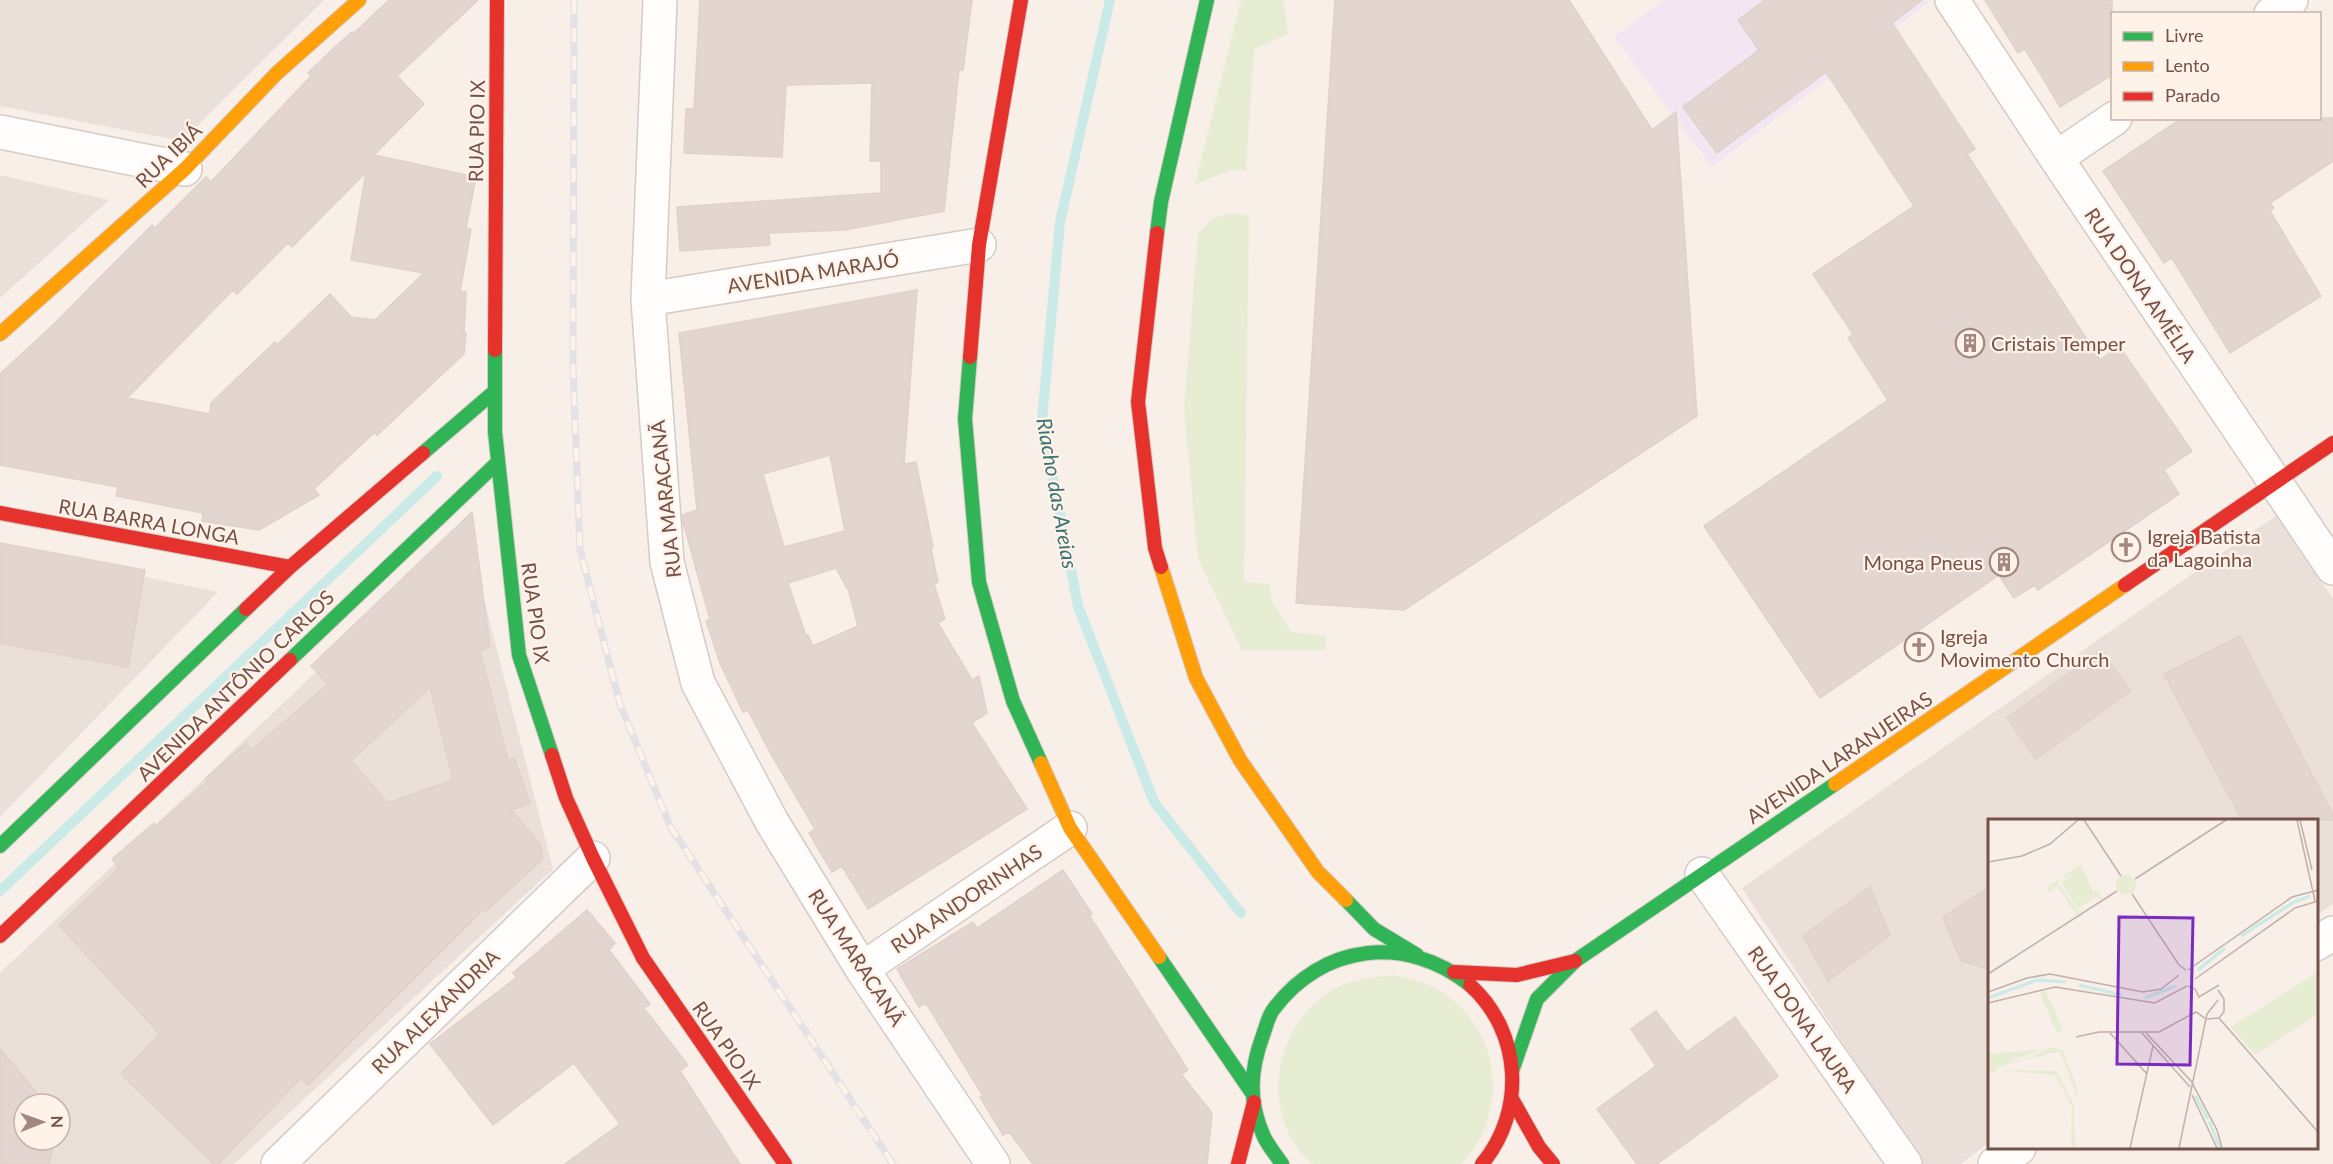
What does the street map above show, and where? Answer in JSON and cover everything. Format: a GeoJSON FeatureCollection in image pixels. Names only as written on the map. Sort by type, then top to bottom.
{"type":"FeatureCollection","features":[{"type":"Feature","properties":{"kind":"street","name":"RUA IBIÁ"},"geometry":{"type":"LineString","coordinates":[[0,334],[185,170],[277,73],[359,0]]}},
{"type":"Feature","properties":{"kind":"street","name":"RUA PIO IX"},"geometry":{"type":"LineString","coordinates":[[497,0],[495,391],[498,462],[519,655],[566,798],[643,958],[785,1164]]}},
{"type":"Feature","properties":{"kind":"street","name":"RUA MARACANÃ"},"geometry":{"type":"LineString","coordinates":[[660,0],[648,299],[667,562],[698,683],[772,822],[862,969],[993,1164]]}},
{"type":"Feature","properties":{"kind":"street"},"geometry":{"type":"LineString","coordinates":[[1021,0],[979,245],[965,419],[979,582],[1013,701],[1070,828],[1253,1098],[1264,1137],[1282,1164]]}},
{"type":"Feature","properties":{"kind":"street"},"geometry":{"type":"LineString","coordinates":[[1207,0],[1161,202],[1138,402],[1155,548],[1196,678],[1240,760],[1318,872],[1374,929],[1417,955],[1454,972],[1483,999],[1503,1032],[1512,1071],[1512,1099],[1497,1145],[1482,1164]]}},
{"type":"Feature","properties":{"kind":"street","name":"RUA DONA AMÉLIA"},"geometry":{"type":"LineString","coordinates":[[1952,0],[2333,568]]}},
{"type":"Feature","properties":{"kind":"street"},"geometry":{"type":"LineString","coordinates":[[2274,12],[2290,0]]}},
{"type":"Feature","properties":{"kind":"street"},"geometry":{"type":"LineString","coordinates":[[2056,158],[2112,120]]}},
{"type":"Feature","properties":{"kind":"street"},"geometry":{"type":"LineString","coordinates":[[0,132],[185,170]]}},
{"type":"Feature","properties":{"kind":"street","name":"AVENIDA MARAJÓ"},"geometry":{"type":"LineString","coordinates":[[648,299],[979,245]]}},
{"type":"Feature","properties":{"kind":"street"},"geometry":{"type":"LineString","coordinates":[[0,846],[290,567],[495,391]]}},
{"type":"Feature","properties":{"kind":"street","name":"AVENIDA LARANJEIRAS"},"geometry":{"type":"LineString","coordinates":[[1512,1071],[1537,999],[1575,961],[2333,443]]}},
{"type":"Feature","properties":{"kind":"street","name":"AVENIDA ANTÔNIO CARLOS"},"geometry":{"type":"LineString","coordinates":[[0,936],[498,462]]}},
{"type":"Feature","properties":{"kind":"street","name":"RUA BARRA LONGA"},"geometry":{"type":"LineString","coordinates":[[0,513],[290,567]]}},
{"type":"Feature","properties":{"kind":"street","name":"RUA ANDORINHAS"},"geometry":{"type":"LineString","coordinates":[[862,969],[1070,828]]}},
{"type":"Feature","properties":{"kind":"street","name":"RUA ALEXANDRIA"},"geometry":{"type":"LineString","coordinates":[[278,1164],[593,858]]}},
{"type":"Feature","properties":{"kind":"street","name":"RUA DONA LAURA"},"geometry":{"type":"LineString","coordinates":[[1702,874],[1905,1164]]}},
{"type":"Feature","properties":{"kind":"street"},"geometry":{"type":"LineString","coordinates":[[2318,943],[2333,933]]}},
{"type":"Feature","properties":{"kind":"street"},"geometry":{"type":"LineString","coordinates":[[1238,1164],[1253,1098],[1256,1051],[1271,1012],[1299,981],[1335,959],[1375,950],[1417,955]]}},
{"type":"Feature","properties":{"kind":"street","name":"AVENIDA LARANJEIRAS"},"geometry":{"type":"LineString","coordinates":[[1454,972],[1517,975],[1575,961]]}},
{"type":"Feature","properties":{"kind":"street"},"geometry":{"type":"LineString","coordinates":[[1512,1099],[1539,1147],[1553,1164]]}},
{"type":"Feature","properties":{"kind":"street"},"geometry":{"type":"LineString","coordinates":[[1995,1164],[2018,1149]]}},
{"type":"Feature","properties":{"kind":"shaded area"},"geometry":{"type":"Polygon","coordinates":[[[0,0],[324,0],[182,141],[0,106],[0,0]]]}},
{"type":"Feature","properties":{"kind":"shaded area"},"geometry":{"type":"Polygon","coordinates":[[[1664,0],[1927,0],[1929,2],[1712,167],[1614,37],[1664,0]]]}},
{"type":"Feature","properties":{"kind":"shaded area"},"geometry":{"type":"Polygon","coordinates":[[[0,175],[109,200],[0,298],[0,175]]]}},
{"type":"Feature","properties":{"kind":"shaded area"},"geometry":{"type":"Polygon","coordinates":[[[2277,515],[2333,599],[2333,904],[2318,914],[2318,819],[1988,819],[1988,1144],[1960,1164],[1922,1164],[1742,888],[2277,515]]]}},
{"type":"Feature","properties":{"kind":"shaded area"},"geometry":{"type":"Polygon","coordinates":[[[466,529],[553,869],[234,1164],[0,1164],[0,973],[466,529]]]}},
{"type":"Feature","properties":{"kind":"shaded area"},"geometry":{"type":"Polygon","coordinates":[[[0,547],[218,592],[0,817],[0,547]]]}},
{"type":"Feature","properties":{"kind":"green space"},"geometry":{"type":"Polygon","coordinates":[[[1241,0],[1283,0],[1288,34],[1254,49],[1246,170],[1231,170],[1195,184],[1241,0]]]}},
{"type":"Feature","properties":{"kind":"green space"},"geometry":{"type":"Polygon","coordinates":[[[1234,213],[1249,216],[1244,582],[1269,584],[1272,602],[1291,632],[1326,636],[1325,650],[1242,650],[1198,559],[1184,409],[1198,234],[1213,218],[1234,213]]]}},
{"type":"Feature","properties":{"kind":"green space"},"geometry":{"type":"Polygon","coordinates":[[[1393,975],[1425,983],[1449,997],[1478,1029],[1487,1048],[1492,1069],[1493,1090],[1490,1112],[1482,1134],[1461,1164],[1313,1164],[1296,1146],[1285,1124],[1279,1102],[1279,1078],[1283,1055],[1292,1033],[1305,1013],[1323,996],[1339,986],[1393,975]]]}},
{"type":"Feature","properties":{"kind":"building"},"geometry":{"type":"Polygon","coordinates":[[[389,0],[478,0],[397,76],[424,104],[374,155],[476,177],[466,228],[471,229],[460,292],[466,292],[464,354],[377,435],[375,432],[314,489],[319,495],[259,530],[202,521],[203,513],[116,496],[118,487],[0,465],[0,374],[55,323],[152,225],[155,228],[206,177],[211,182],[311,76],[308,73],[352,32],[354,33],[389,0]],[[366,172],[292,247],[288,243],[237,294],[233,290],[127,398],[210,414],[211,403],[275,342],[277,345],[330,294],[351,317],[375,320],[424,273],[351,260],[366,172]]]}},
{"type":"Feature","properties":{"kind":"building"},"geometry":{"type":"Polygon","coordinates":[[[700,0],[972,0],[963,70],[959,70],[944,211],[845,230],[769,233],[770,245],[680,251],[677,207],[881,193],[881,161],[870,161],[872,83],[786,85],[782,157],[684,153],[686,109],[694,109],[700,0]]]}},
{"type":"Feature","properties":{"kind":"building"},"geometry":{"type":"Polygon","coordinates":[[[1335,0],[1569,0],[1652,130],[1676,112],[1697,416],[1404,610],[1296,603],[1335,0]]]}},
{"type":"Feature","properties":{"kind":"building"},"geometry":{"type":"Polygon","coordinates":[[[1765,0],[1922,0],[1892,23],[1975,149],[1967,154],[2100,360],[2119,346],[2192,451],[2164,470],[2179,494],[2038,590],[2035,585],[2014,598],[1999,575],[1820,698],[1704,526],[1888,400],[1848,338],[1853,334],[1813,274],[1914,206],[1826,72],[1717,153],[1683,107],[1759,50],[1738,20],[1765,0]]]}},
{"type":"Feature","properties":{"kind":"building"},"geometry":{"type":"Polygon","coordinates":[[[1985,0],[2112,0],[2111,76],[2060,107],[2025,49],[2018,53],[1985,0]]]}},
{"type":"Feature","properties":{"kind":"building"},"geometry":{"type":"Polygon","coordinates":[[[2321,118],[2333,118],[2333,161],[2270,203],[2274,208],[2270,211],[2321,296],[2230,353],[2172,258],[2164,263],[2103,171],[2179,120],[2321,120],[2321,118]]]}},
{"type":"Feature","properties":{"kind":"building"},"geometry":{"type":"Polygon","coordinates":[[[917,290],[904,464],[916,462],[933,547],[931,549],[938,582],[934,584],[945,619],[938,623],[972,680],[979,676],[987,713],[972,723],[1027,809],[868,909],[842,866],[832,872],[809,833],[815,829],[748,710],[743,712],[720,663],[706,621],[710,619],[682,515],[697,510],[679,333],[917,290]],[[830,455],[763,474],[784,547],[845,531],[830,455]],[[836,568],[788,583],[806,636],[808,635],[813,646],[858,626],[849,592],[836,568]]]}},
{"type":"Feature","properties":{"kind":"building"},"geometry":{"type":"Polygon","coordinates":[[[472,512],[490,647],[480,651],[508,761],[514,758],[530,803],[511,810],[541,845],[542,860],[486,911],[484,909],[308,1085],[301,1078],[218,1164],[214,1164],[121,1074],[160,1034],[59,925],[119,868],[112,859],[154,823],[156,826],[207,782],[205,779],[246,743],[252,750],[328,684],[311,666],[472,512]],[[430,687],[351,761],[388,803],[453,780],[430,687]]]}},
{"type":"Feature","properties":{"kind":"building"},"geometry":{"type":"Polygon","coordinates":[[[0,543],[145,570],[128,667],[0,643],[0,543]]]}},
{"type":"Feature","properties":{"kind":"building"},"geometry":{"type":"Polygon","coordinates":[[[2240,636],[2333,815],[2333,820],[2241,819],[2164,674],[2240,636]]]}},
{"type":"Feature","properties":{"kind":"building"},"geometry":{"type":"Polygon","coordinates":[[[2101,650],[2130,691],[2036,759],[2007,718],[2101,650]]]}},
{"type":"Feature","properties":{"kind":"building"},"geometry":{"type":"Polygon","coordinates":[[[1063,870],[1092,914],[1089,915],[1188,1070],[1181,1074],[1212,1113],[1207,1164],[1033,1164],[1009,1132],[1003,1135],[980,1097],[983,1096],[926,1003],[919,1007],[897,969],[973,922],[977,928],[1063,870]]]}},
{"type":"Feature","properties":{"kind":"building"},"geometry":{"type":"Polygon","coordinates":[[[1870,887],[1890,935],[1828,981],[1803,936],[1870,887]]]}},
{"type":"Feature","properties":{"kind":"building"},"geometry":{"type":"Polygon","coordinates":[[[1988,888],[1988,969],[1961,961],[1943,917],[1988,888]]]}},
{"type":"Feature","properties":{"kind":"building"},"geometry":{"type":"Polygon","coordinates":[[[587,910],[615,943],[609,950],[650,1004],[644,1008],[688,1065],[680,1071],[740,1164],[565,1164],[620,1124],[574,1063],[493,1125],[430,1044],[517,977],[513,973],[587,910]]]}},
{"type":"Feature","properties":{"kind":"building"},"geometry":{"type":"Polygon","coordinates":[[[1656,1011],[1687,1052],[1735,1017],[1778,1076],[1657,1164],[1637,1164],[1597,1109],[1656,1066],[1631,1029],[1656,1011]]]}},
{"type":"Feature","properties":{"kind":"building"},"geometry":{"type":"Polygon","coordinates":[[[0,1049],[36,1092],[12,1092],[12,1152],[52,1152],[49,1164],[0,1164],[0,1049]]]}},
{"type":"Feature","properties":{"kind":"waterway","name":"Riacho das Areias"},"geometry":{"type":"LineString","coordinates":[[1110,0],[1060,222],[1042,420],[1078,606],[1154,802],[1241,913]]}},
{"type":"Feature","properties":{"kind":"waterway"},"geometry":{"type":"LineString","coordinates":[[0,891],[437,476]]}},
{"type":"Feature","properties":{"kind":"railway"},"geometry":{"type":"LineString","coordinates":[[574,0],[573,366],[580,550],[620,704],[670,826],[893,1164]]}},
{"type":"Feature","properties":{"kind":"traffic: fast"},"geometry":{"type":"LineString","coordinates":[[1157,233],[1161,202],[1207,0]]}},
{"type":"Feature","properties":{"kind":"traffic: fast"},"geometry":{"type":"LineString","coordinates":[[495,350],[495,432],[519,655],[552,755]]}},
{"type":"Feature","properties":{"kind":"traffic: fast"},"geometry":{"type":"LineString","coordinates":[[970,357],[965,419],[979,582],[1013,701],[1041,763]]}},
{"type":"Feature","properties":{"kind":"traffic: fast"},"geometry":{"type":"LineString","coordinates":[[423,453],[495,391]]}},
{"type":"Feature","properties":{"kind":"traffic: fast"},"geometry":{"type":"LineString","coordinates":[[290,660],[498,462]]}},
{"type":"Feature","properties":{"kind":"traffic: fast"},"geometry":{"type":"LineString","coordinates":[[0,846],[246,609]]}},
{"type":"Feature","properties":{"kind":"traffic: fast"},"geometry":{"type":"LineString","coordinates":[[1512,1071],[1537,999],[1575,961],[1835,784]]}},
{"type":"Feature","properties":{"kind":"traffic: fast"},"geometry":{"type":"LineString","coordinates":[[1346,900],[1374,929],[1417,955]]}},
{"type":"Feature","properties":{"kind":"traffic: fast"},"geometry":{"type":"LineString","coordinates":[[1282,1164],[1266,1141],[1259,1124],[1253,1099],[1253,1073],[1270,1016],[1293,988],[1316,971],[1340,959],[1366,953],[1393,953],[1420,958],[1445,969],[1470,985]]}},
{"type":"Feature","properties":{"kind":"traffic: fast"},"geometry":{"type":"LineString","coordinates":[[1159,957],[1252,1093]]}},
{"type":"Feature","properties":{"kind":"traffic: slow"},"geometry":{"type":"LineString","coordinates":[[0,334],[185,169],[277,73],[359,0]]}},
{"type":"Feature","properties":{"kind":"traffic: slow"},"geometry":{"type":"LineString","coordinates":[[1161,567],[1196,678],[1240,760],[1318,872],[1346,900]]}},
{"type":"Feature","properties":{"kind":"traffic: slow"},"geometry":{"type":"LineString","coordinates":[[1835,784],[2125,585]]}},
{"type":"Feature","properties":{"kind":"traffic: slow"},"geometry":{"type":"LineString","coordinates":[[1041,763],[1070,828],[1159,957]]}},
{"type":"Feature","properties":{"kind":"traffic: jam"},"geometry":{"type":"LineString","coordinates":[[495,350],[497,0]]}},
{"type":"Feature","properties":{"kind":"traffic: jam"},"geometry":{"type":"LineString","coordinates":[[970,357],[979,245],[1021,0]]}},
{"type":"Feature","properties":{"kind":"traffic: jam"},"geometry":{"type":"LineString","coordinates":[[1157,233],[1138,402],[1155,548],[1161,567]]}},
{"type":"Feature","properties":{"kind":"traffic: jam"},"geometry":{"type":"LineString","coordinates":[[2125,585],[2333,443]]}},
{"type":"Feature","properties":{"kind":"traffic: jam"},"geometry":{"type":"LineString","coordinates":[[246,609],[290,567],[423,453]]}},
{"type":"Feature","properties":{"kind":"traffic: jam"},"geometry":{"type":"LineString","coordinates":[[0,513],[290,567]]}},
{"type":"Feature","properties":{"kind":"traffic: jam"},"geometry":{"type":"LineString","coordinates":[[0,936],[290,660]]}},
{"type":"Feature","properties":{"kind":"traffic: jam"},"geometry":{"type":"LineString","coordinates":[[552,755],[566,798],[643,958],[785,1164]]}},
{"type":"Feature","properties":{"kind":"traffic: jam"},"geometry":{"type":"LineString","coordinates":[[1454,972],[1517,975],[1575,961]]}},
{"type":"Feature","properties":{"kind":"traffic: jam"},"geometry":{"type":"LineString","coordinates":[[1470,985],[1487,1004],[1500,1025],[1508,1048],[1512,1072],[1511,1096],[1506,1120],[1496,1143],[1482,1164]]}},
{"type":"Feature","properties":{"kind":"traffic: jam"},"geometry":{"type":"LineString","coordinates":[[1512,1099],[1539,1147],[1553,1164]]}},
{"type":"Feature","properties":{"kind":"traffic: jam"},"geometry":{"type":"LineString","coordinates":[[1238,1164],[1254,1102]]}},
{"type":"Feature","properties":{"kind":"place","name":"Cristais Temper"},"geometry":{"type":"Point","coordinates":[1970,343]}},
{"type":"Feature","properties":{"kind":"place","name":"Igreja Batista da Lagoinha"},"geometry":{"type":"Point","coordinates":[2126,547]}},
{"type":"Feature","properties":{"kind":"place","name":"Monga Pneus"},"geometry":{"type":"Point","coordinates":[2004,562]}},
{"type":"Feature","properties":{"kind":"place","name":"Igreja Movimento Church"},"geometry":{"type":"Point","coordinates":[1919,647]}}]}
